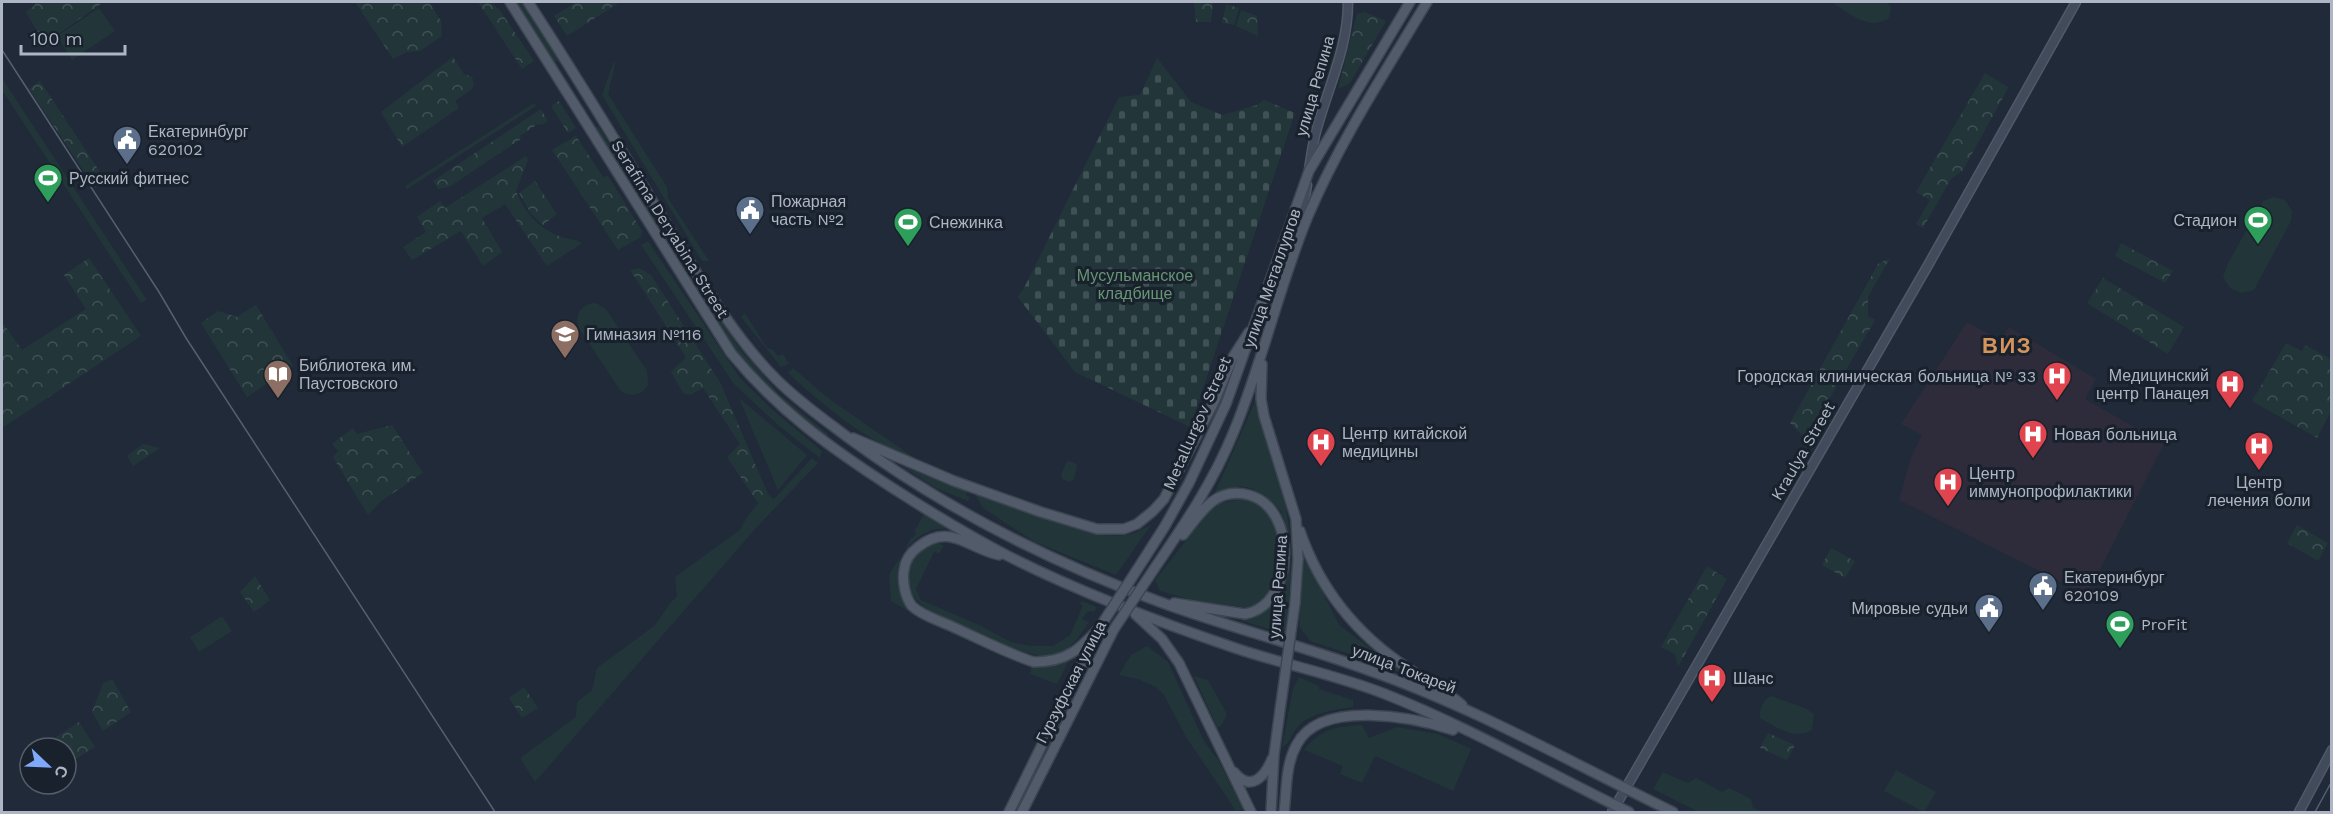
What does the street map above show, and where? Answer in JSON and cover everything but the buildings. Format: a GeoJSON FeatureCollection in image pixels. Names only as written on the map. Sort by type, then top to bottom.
{"type":"FeatureCollection","features":[{"type":"Feature","properties":{"kind":"main road"},"geometry":{"type":"LineString","coordinates":[[510,2],[730,353],[757,384],[795,419],[843,455],[942,519],[1010,557],[1129,609],[1241,650],[1385,694],[1479,737],[1614,809],[1629,813]]}},
{"type":"Feature","properties":{"kind":"main road","name":"Serafima Deryabina Street"},"geometry":{"type":"LineString","coordinates":[[528,2],[570,65],[699,276],[744,342],[775,378],[801,402],[845,435],[934,496],[1043,552],[1112,584]]}},
{"type":"Feature","properties":{"kind":"main road","name":"улица Репина"},"geometry":{"type":"LineString","coordinates":[[1296,250],[1316,130],[1339,67],[1348,20],[1348,2]]}},
{"type":"Feature","properties":{"kind":"main road","name":"Metallurgov Street"},"geometry":{"type":"LineString","coordinates":[[1142,562],[1165,526],[1202,458],[1226,404],[1309,171],[1410,2]]}},
{"type":"Feature","properties":{"kind":"main road","name":"улица Металлургов"},"geometry":{"type":"LineString","coordinates":[[1154,569],[1187,520],[1219,465],[1234,432],[1316,198],[1341,148],[1427,2]]}},
{"type":"Feature","properties":{"kind":"main road","name":"Kraulya Street"},"geometry":{"type":"LineString","coordinates":[[1614,809],[1921,277],[2076,2]]}},
{"type":"Feature","properties":{"kind":"main road"},"geometry":{"type":"LineString","coordinates":[[557,74],[570,65]]}},
{"type":"Feature","properties":{"kind":"main road"},"geometry":{"type":"LineString","coordinates":[[845,435],[954,482],[1041,512],[1097,529],[1124,529],[1137,524],[1164,498],[1214,402],[1241,342],[1254,325]]}},
{"type":"Feature","properties":{"kind":"main road","name":"улица Репина"},"geometry":{"type":"LineString","coordinates":[[1269,333],[1262,365],[1261,399],[1267,429],[1296,519],[1298,559],[1295,603],[1274,755],[1271,813]]}},
{"type":"Feature","properties":{"kind":"main road"},"geometry":{"type":"LineString","coordinates":[[1154,569],[1171,552],[1207,507],[1223,496],[1235,493],[1254,497],[1272,509],[1277,519],[1283,544],[1282,572],[1273,594],[1263,606],[1245,614],[1178,603],[1162,603]]}},
{"type":"Feature","properties":{"kind":"main road"},"geometry":{"type":"LineString","coordinates":[[1296,519],[1321,577],[1353,624],[1406,668],[1460,702],[1471,712]]}},
{"type":"Feature","properties":{"kind":"main road"},"geometry":{"type":"LineString","coordinates":[[1010,557],[987,552],[956,537],[934,537],[914,550],[908,558],[904,570],[906,592],[913,606],[919,611],[1034,662],[1050,662],[1080,648],[1100,627]]}},
{"type":"Feature","properties":{"kind":"main road","name":"Гурзуфская улица"},"geometry":{"type":"LineString","coordinates":[[1100,627],[1142,562]]}},
{"type":"Feature","properties":{"kind":"main road","name":"Гурзуфская улица"},"geometry":{"type":"LineString","coordinates":[[1022,813],[1114,630],[1154,569]]}},
{"type":"Feature","properties":{"kind":"main road","name":"улица Токарей"},"geometry":{"type":"LineString","coordinates":[[1112,584],[1162,603],[1369,670],[1471,712],[1672,813]]}},
{"type":"Feature","properties":{"kind":"main road"},"geometry":{"type":"LineString","coordinates":[[1129,609],[1162,639],[1179,663],[1251,813]]}},
{"type":"Feature","properties":{"kind":"main road"},"geometry":{"type":"LineString","coordinates":[[1009,813],[1100,627]]}},
{"type":"Feature","properties":{"kind":"main road"},"geometry":{"type":"LineString","coordinates":[[1284,813],[1288,774],[1293,753],[1302,736],[1325,720],[1359,716],[1405,719],[1479,737]]}},
{"type":"Feature","properties":{"kind":"main road"},"geometry":{"type":"LineString","coordinates":[[2299,813],[2331,750]]}},
{"type":"Feature","properties":{"kind":"main road"},"geometry":{"type":"LineString","coordinates":[[1229,766],[1238,776],[1247,781],[1255,781],[1266,773],[1274,755]]}},
{"type":"Feature","properties":{"kind":"shaded area","name":"Новая больница"},"geometry":{"type":"Polygon","coordinates":[[[1967,322],[2000,340],[2009,327],[2096,379],[2085,399],[2164,444],[2087,595],[1899,500],[1911,457],[1922,435],[1901,424],[1967,322]]]}},
{"type":"Feature","properties":{"kind":"green space"},"geometry":{"type":"Polygon","coordinates":[[[34,2],[98,2],[101,4],[54,37],[55,40],[46,47],[26,12],[35,5],[34,2]]]}},
{"type":"Feature","properties":{"kind":"green space"},"geometry":{"type":"Polygon","coordinates":[[[355,2],[429,2],[441,21],[442,36],[420,51],[407,52],[393,59],[355,2]]]}},
{"type":"Feature","properties":{"kind":"green space"},"geometry":{"type":"Polygon","coordinates":[[[478,2],[490,2],[499,9],[534,61],[522,69],[478,2]]]}},
{"type":"Feature","properties":{"kind":"green space"},"geometry":{"type":"Polygon","coordinates":[[[515,2],[521,2],[558,58],[557,62],[553,61],[515,2]]]}},
{"type":"Feature","properties":{"kind":"green space"},"geometry":{"type":"Polygon","coordinates":[[[576,2],[620,2],[567,36],[554,16],[576,2]]]}},
{"type":"Feature","properties":{"kind":"green space"},"geometry":{"type":"Polygon","coordinates":[[[1213,2],[1211,22],[1196,22],[1194,3],[1213,2]]]}},
{"type":"Feature","properties":{"kind":"green space"},"geometry":{"type":"Polygon","coordinates":[[[1831,2],[1887,2],[1891,7],[1889,18],[1874,23],[1852,16],[1831,2]]]}},
{"type":"Feature","properties":{"kind":"green space"},"geometry":{"type":"Polygon","coordinates":[[[1226,4],[1239,8],[1234,25],[1222,23],[1226,4]]]}},
{"type":"Feature","properties":{"kind":"green space"},"geometry":{"type":"Polygon","coordinates":[[[99,8],[115,31],[72,60],[57,36],[99,8]]]}},
{"type":"Feature","properties":{"kind":"green space"},"geometry":{"type":"Polygon","coordinates":[[[1241,10],[1257,16],[1258,36],[1236,26],[1241,10]]]}},
{"type":"Feature","properties":{"kind":"green space"},"geometry":{"type":"Polygon","coordinates":[[[1364,12],[1386,21],[1350,83],[1338,89],[1357,14],[1364,12]]]}},
{"type":"Feature","properties":{"kind":"green space"},"geometry":{"type":"Polygon","coordinates":[[[453,57],[464,74],[472,77],[474,85],[471,90],[455,101],[459,108],[402,147],[381,112],[453,57]]]}},
{"type":"Feature","properties":{"kind":"green space","name":"Мусульманское кладбище"},"geometry":{"type":"Polygon","coordinates":[[[1157,58],[1191,102],[1222,115],[1257,105],[1264,100],[1295,113],[1190,427],[1075,372],[1018,297],[1119,97],[1140,95],[1157,58]]]}},
{"type":"Feature","properties":{"kind":"green space"},"geometry":{"type":"Polygon","coordinates":[[[614,61],[608,94],[667,187],[668,198],[709,261],[702,261],[602,95],[614,61]]]}},
{"type":"Feature","properties":{"kind":"green space"},"geometry":{"type":"Polygon","coordinates":[[[1985,73],[2008,87],[2006,92],[1963,170],[1951,179],[1923,228],[1916,224],[1930,200],[1916,192],[1985,73]]]}},
{"type":"Feature","properties":{"kind":"green space"},"geometry":{"type":"Polygon","coordinates":[[[2,78],[147,300],[141,303],[2,90],[2,78]]]}},
{"type":"Feature","properties":{"kind":"green space"},"geometry":{"type":"Polygon","coordinates":[[[40,81],[106,181],[95,188],[29,89],[40,81]]]}},
{"type":"Feature","properties":{"kind":"green space"},"geometry":{"type":"Polygon","coordinates":[[[559,101],[576,128],[568,133],[551,106],[559,101]]]}},
{"type":"Feature","properties":{"kind":"green space"},"geometry":{"type":"Polygon","coordinates":[[[534,103],[536,106],[407,189],[405,186],[534,103]]]}},
{"type":"Feature","properties":{"kind":"green space"},"geometry":{"type":"Polygon","coordinates":[[[541,109],[548,121],[541,125],[538,124],[520,136],[521,139],[449,187],[438,189],[433,181],[541,109]]]}},
{"type":"Feature","properties":{"kind":"green space"},"geometry":{"type":"Polygon","coordinates":[[[598,126],[689,274],[686,276],[595,128],[598,126]]]}},
{"type":"Feature","properties":{"kind":"green space"},"geometry":{"type":"Polygon","coordinates":[[[576,136],[603,177],[608,176],[642,231],[641,237],[618,250],[552,150],[576,136]]]}},
{"type":"Feature","properties":{"kind":"green space"},"geometry":{"type":"Polygon","coordinates":[[[526,156],[528,160],[516,191],[523,206],[551,233],[582,243],[547,266],[505,204],[482,218],[502,252],[483,266],[461,231],[412,260],[403,247],[426,232],[417,217],[440,201],[445,208],[526,156]]]}},
{"type":"Feature","properties":{"kind":"green space"},"geometry":{"type":"Polygon","coordinates":[[[535,181],[557,214],[543,225],[531,214],[519,193],[535,181]]]}},
{"type":"Feature","properties":{"kind":"green space"},"geometry":{"type":"Polygon","coordinates":[[[2274,197],[2285,200],[2292,211],[2291,221],[2254,290],[2241,293],[2230,288],[2223,277],[2228,263],[2263,201],[2274,197]]]}},
{"type":"Feature","properties":{"kind":"green space"},"geometry":{"type":"Polygon","coordinates":[[[648,241],[740,378],[775,412],[822,451],[820,458],[779,426],[734,384],[641,245],[648,241]]]}},
{"type":"Feature","properties":{"kind":"green space"},"geometry":{"type":"Polygon","coordinates":[[[2121,243],[2173,271],[2165,283],[2115,256],[2121,243]]]}},
{"type":"Feature","properties":{"kind":"green space"},"geometry":{"type":"Polygon","coordinates":[[[89,258],[141,336],[2,428],[2,322],[22,350],[86,309],[64,275],[89,258]]]}},
{"type":"Feature","properties":{"kind":"green space"},"geometry":{"type":"Polygon","coordinates":[[[1890,258],[1868,297],[1868,316],[1875,320],[1806,439],[1790,423],[1878,264],[1890,258]]]}},
{"type":"Feature","properties":{"kind":"green space"},"geometry":{"type":"Polygon","coordinates":[[[639,268],[651,275],[721,384],[768,494],[758,503],[727,457],[740,444],[703,388],[690,395],[683,393],[671,372],[686,357],[630,270],[639,268]]]}},
{"type":"Feature","properties":{"kind":"green space"},"geometry":{"type":"Polygon","coordinates":[[[2103,278],[2184,327],[2168,354],[2087,303],[2103,278]]]}},
{"type":"Feature","properties":{"kind":"green space"},"geometry":{"type":"Polygon","coordinates":[[[696,285],[742,352],[779,394],[828,434],[826,437],[778,397],[750,368],[726,339],[693,287],[696,285]]]}},
{"type":"Feature","properties":{"kind":"green space"},"geometry":{"type":"Polygon","coordinates":[[[596,303],[606,309],[647,371],[648,385],[639,394],[631,395],[620,390],[579,328],[580,310],[596,303]]]}},
{"type":"Feature","properties":{"kind":"green space"},"geometry":{"type":"Polygon","coordinates":[[[256,305],[293,366],[247,397],[201,323],[218,311],[237,317],[256,305]]]}},
{"type":"Feature","properties":{"kind":"green space"},"geometry":{"type":"Polygon","coordinates":[[[745,313],[767,348],[773,350],[778,356],[783,354],[789,364],[781,367],[741,317],[745,313]]]}},
{"type":"Feature","properties":{"kind":"green space"},"geometry":{"type":"Polygon","coordinates":[[[2286,343],[2302,351],[2305,345],[2331,359],[2331,411],[2317,438],[2252,401],[2286,343]]]}},
{"type":"Feature","properties":{"kind":"green space"},"geometry":{"type":"Polygon","coordinates":[[[793,368],[828,398],[923,464],[886,447],[851,425],[788,373],[793,368]]]}},
{"type":"Feature","properties":{"kind":"green space"},"geometry":{"type":"Polygon","coordinates":[[[1257,397],[1287,513],[1290,556],[1287,529],[1281,511],[1268,498],[1251,488],[1241,486],[1215,493],[1257,397]]]}},
{"type":"Feature","properties":{"kind":"green space"},"geometry":{"type":"Polygon","coordinates":[[[739,398],[807,455],[778,490],[739,398]]]}},
{"type":"Feature","properties":{"kind":"green space"},"geometry":{"type":"Polygon","coordinates":[[[392,425],[423,473],[380,502],[368,515],[333,457],[338,451],[332,444],[353,428],[357,434],[392,425]]]}},
{"type":"Feature","properties":{"kind":"green space"},"geometry":{"type":"Polygon","coordinates":[[[143,444],[160,448],[133,466],[127,456],[143,444]]]}},
{"type":"Feature","properties":{"kind":"green space"},"geometry":{"type":"Polygon","coordinates":[[[812,458],[818,463],[756,528],[535,782],[520,758],[576,717],[577,702],[592,690],[597,668],[654,626],[677,596],[675,577],[741,529],[749,514],[768,494],[774,499],[812,458]]]}},
{"type":"Feature","properties":{"kind":"green space"},"geometry":{"type":"Polygon","coordinates":[[[1067,461],[1077,466],[1074,479],[1070,482],[1062,479],[1061,475],[1067,461]]]}},
{"type":"Feature","properties":{"kind":"green space"},"geometry":{"type":"Polygon","coordinates":[[[900,465],[967,492],[966,496],[970,497],[968,501],[936,488],[900,465]]]}},
{"type":"Feature","properties":{"kind":"green space"},"geometry":{"type":"Polygon","coordinates":[[[975,494],[1090,533],[1126,535],[1151,525],[1116,575],[1035,542],[983,508],[975,494]]]}},
{"type":"Feature","properties":{"kind":"green space"},"geometry":{"type":"Polygon","coordinates":[[[1243,499],[1257,503],[1264,508],[1273,523],[1276,534],[1278,567],[1273,585],[1266,595],[1250,608],[1192,600],[1160,591],[1155,580],[1215,504],[1243,499]]]}},
{"type":"Feature","properties":{"kind":"green space"},"geometry":{"type":"Polygon","coordinates":[[[925,512],[953,529],[932,530],[914,540],[904,551],[916,533],[914,532],[925,512]]]}},
{"type":"Feature","properties":{"kind":"green space"},"geometry":{"type":"Polygon","coordinates":[[[2297,525],[2328,543],[2318,561],[2287,543],[2297,525]]]}},
{"type":"Feature","properties":{"kind":"green space"},"geometry":{"type":"Polygon","coordinates":[[[935,541],[944,546],[939,553],[934,552],[916,589],[921,600],[981,626],[1011,642],[1032,646],[1053,646],[1070,635],[1083,605],[1080,604],[1082,601],[1097,607],[1094,612],[1086,613],[1082,619],[1089,622],[1075,641],[1062,652],[1048,656],[1038,655],[1006,645],[932,612],[914,597],[907,575],[910,563],[920,551],[935,541]]]}},
{"type":"Feature","properties":{"kind":"green space"},"geometry":{"type":"Polygon","coordinates":[[[1831,548],[1855,561],[1845,578],[1822,565],[1831,548]]]}},
{"type":"Feature","properties":{"kind":"green space"},"geometry":{"type":"Polygon","coordinates":[[[1304,555],[1339,625],[1406,675],[1310,641],[1299,626],[1304,555]]]}},
{"type":"Feature","properties":{"kind":"green space"},"geometry":{"type":"Polygon","coordinates":[[[1290,556],[1285,634],[1240,620],[1255,618],[1271,605],[1287,581],[1290,556]]]}},
{"type":"Feature","properties":{"kind":"green space"},"geometry":{"type":"Polygon","coordinates":[[[900,557],[897,581],[901,595],[916,613],[1032,664],[1051,666],[1069,660],[1057,684],[1030,674],[1031,668],[926,621],[891,601],[889,575],[900,557]]]}},
{"type":"Feature","properties":{"kind":"green space"},"geometry":{"type":"Polygon","coordinates":[[[1707,566],[1727,579],[1678,667],[1675,654],[1661,647],[1707,566]]]}},
{"type":"Feature","properties":{"kind":"green space"},"geometry":{"type":"Polygon","coordinates":[[[255,576],[270,600],[254,612],[240,592],[255,576]]]}},
{"type":"Feature","properties":{"kind":"green space"},"geometry":{"type":"Polygon","coordinates":[[[222,616],[232,631],[199,652],[190,637],[222,616]]]}},
{"type":"Feature","properties":{"kind":"green space"},"geometry":{"type":"Polygon","coordinates":[[[1147,646],[1168,662],[1204,741],[1218,760],[1243,809],[1236,811],[1186,737],[1164,695],[1156,687],[1138,679],[1119,675],[1131,655],[1147,646]]]}},
{"type":"Feature","properties":{"kind":"green space"},"geometry":{"type":"Polygon","coordinates":[[[1194,676],[1208,680],[1226,712],[1226,717],[1220,727],[1217,727],[1194,676]]]}},
{"type":"Feature","properties":{"kind":"green space"},"geometry":{"type":"Polygon","coordinates":[[[1299,677],[1319,686],[1319,689],[1353,700],[1353,707],[1310,717],[1297,728],[1282,748],[1293,688],[1299,677]]]}},
{"type":"Feature","properties":{"kind":"green space"},"geometry":{"type":"Polygon","coordinates":[[[112,679],[131,712],[103,731],[92,712],[103,683],[112,679]]]}},
{"type":"Feature","properties":{"kind":"green space"},"geometry":{"type":"Polygon","coordinates":[[[524,687],[538,708],[522,718],[509,698],[524,687]]]}},
{"type":"Feature","properties":{"kind":"green space"},"geometry":{"type":"Polygon","coordinates":[[[1771,696],[1805,708],[1814,714],[1812,730],[1798,734],[1786,732],[1760,718],[1762,706],[1771,696]]]}},
{"type":"Feature","properties":{"kind":"green space"},"geometry":{"type":"Polygon","coordinates":[[[79,722],[95,747],[78,757],[78,736],[58,736],[79,722]]]}},
{"type":"Feature","properties":{"kind":"green space"},"geometry":{"type":"Polygon","coordinates":[[[1362,725],[1369,738],[1397,727],[1438,734],[1471,749],[1453,791],[1375,756],[1362,783],[1340,774],[1343,766],[1304,750],[1323,733],[1362,725]]]}},
{"type":"Feature","properties":{"kind":"green space"},"geometry":{"type":"Polygon","coordinates":[[[1768,733],[1795,745],[1787,760],[1760,748],[1768,733]]]}},
{"type":"Feature","properties":{"kind":"green space"},"geometry":{"type":"Polygon","coordinates":[[[1896,770],[1936,792],[1924,812],[1884,791],[1896,770]]]}},
{"type":"Feature","properties":{"kind":"green space"},"geometry":{"type":"Polygon","coordinates":[[[1663,772],[1688,783],[1696,778],[1722,792],[1729,788],[1751,799],[1753,808],[1763,812],[1699,812],[1653,789],[1663,772]]]}},
{"type":"Feature","properties":{"kind":"tram line"},"geometry":{"type":"LineString","coordinates":[[2,50],[159,292],[186,338],[495,812]]}},
{"type":"Feature","properties":{"kind":"tram line"},"geometry":{"type":"LineString","coordinates":[[2315,812],[2332,781]]}},
{"type":"Feature","properties":{"kind":"place","name":"Екатеринбург 620102"},"geometry":{"type":"Point","coordinates":[127,166]}},
{"type":"Feature","properties":{"kind":"place","name":"Русский фитнес"},"geometry":{"type":"Point","coordinates":[48,204]}},
{"type":"Feature","properties":{"kind":"place","name":"Пожарная часть №2"},"geometry":{"type":"Point","coordinates":[750,236]}},
{"type":"Feature","properties":{"kind":"place","name":"Стадион"},"geometry":{"type":"Point","coordinates":[2258,246]}},
{"type":"Feature","properties":{"kind":"place","name":"Снежинка"},"geometry":{"type":"Point","coordinates":[908,248]}},
{"type":"Feature","properties":{"kind":"place","name":"Гимназия №116"},"geometry":{"type":"Point","coordinates":[565,360]}},
{"type":"Feature","properties":{"kind":"place","name":"Библиотека им. Паустовского"},"geometry":{"type":"Point","coordinates":[278,400]}},
{"type":"Feature","properties":{"kind":"place","name":"Городская клиническая больница № 33"},"geometry":{"type":"Point","coordinates":[2057,402]}},
{"type":"Feature","properties":{"kind":"place","name":"Медицинский центр Панацея"},"geometry":{"type":"Point","coordinates":[2230,410]}},
{"type":"Feature","properties":{"kind":"place","name":"Новая больница"},"geometry":{"type":"Point","coordinates":[2033,460]}},
{"type":"Feature","properties":{"kind":"place","name":"Центр китайской медицины"},"geometry":{"type":"Point","coordinates":[1321,468]}},
{"type":"Feature","properties":{"kind":"place","name":"Центр лечения боли"},"geometry":{"type":"Point","coordinates":[2259,472]}},
{"type":"Feature","properties":{"kind":"place","name":"Центр иммунопрофилактики"},"geometry":{"type":"Point","coordinates":[1948,508]}},
{"type":"Feature","properties":{"kind":"place","name":"Екатеринбург 620109"},"geometry":{"type":"Point","coordinates":[2043,612]}},
{"type":"Feature","properties":{"kind":"place","name":"Мировые судьи"},"geometry":{"type":"Point","coordinates":[1989,634]}},
{"type":"Feature","properties":{"kind":"place","name":"ProFit"},"geometry":{"type":"Point","coordinates":[2120,650]}},
{"type":"Feature","properties":{"kind":"place","name":"Шанс"},"geometry":{"type":"Point","coordinates":[1712,704]}},
{"type":"Feature","properties":{"kind":"district","name":"ВИЗ"},"geometry":{"type":"Point","coordinates":[2007,345]}}]}
